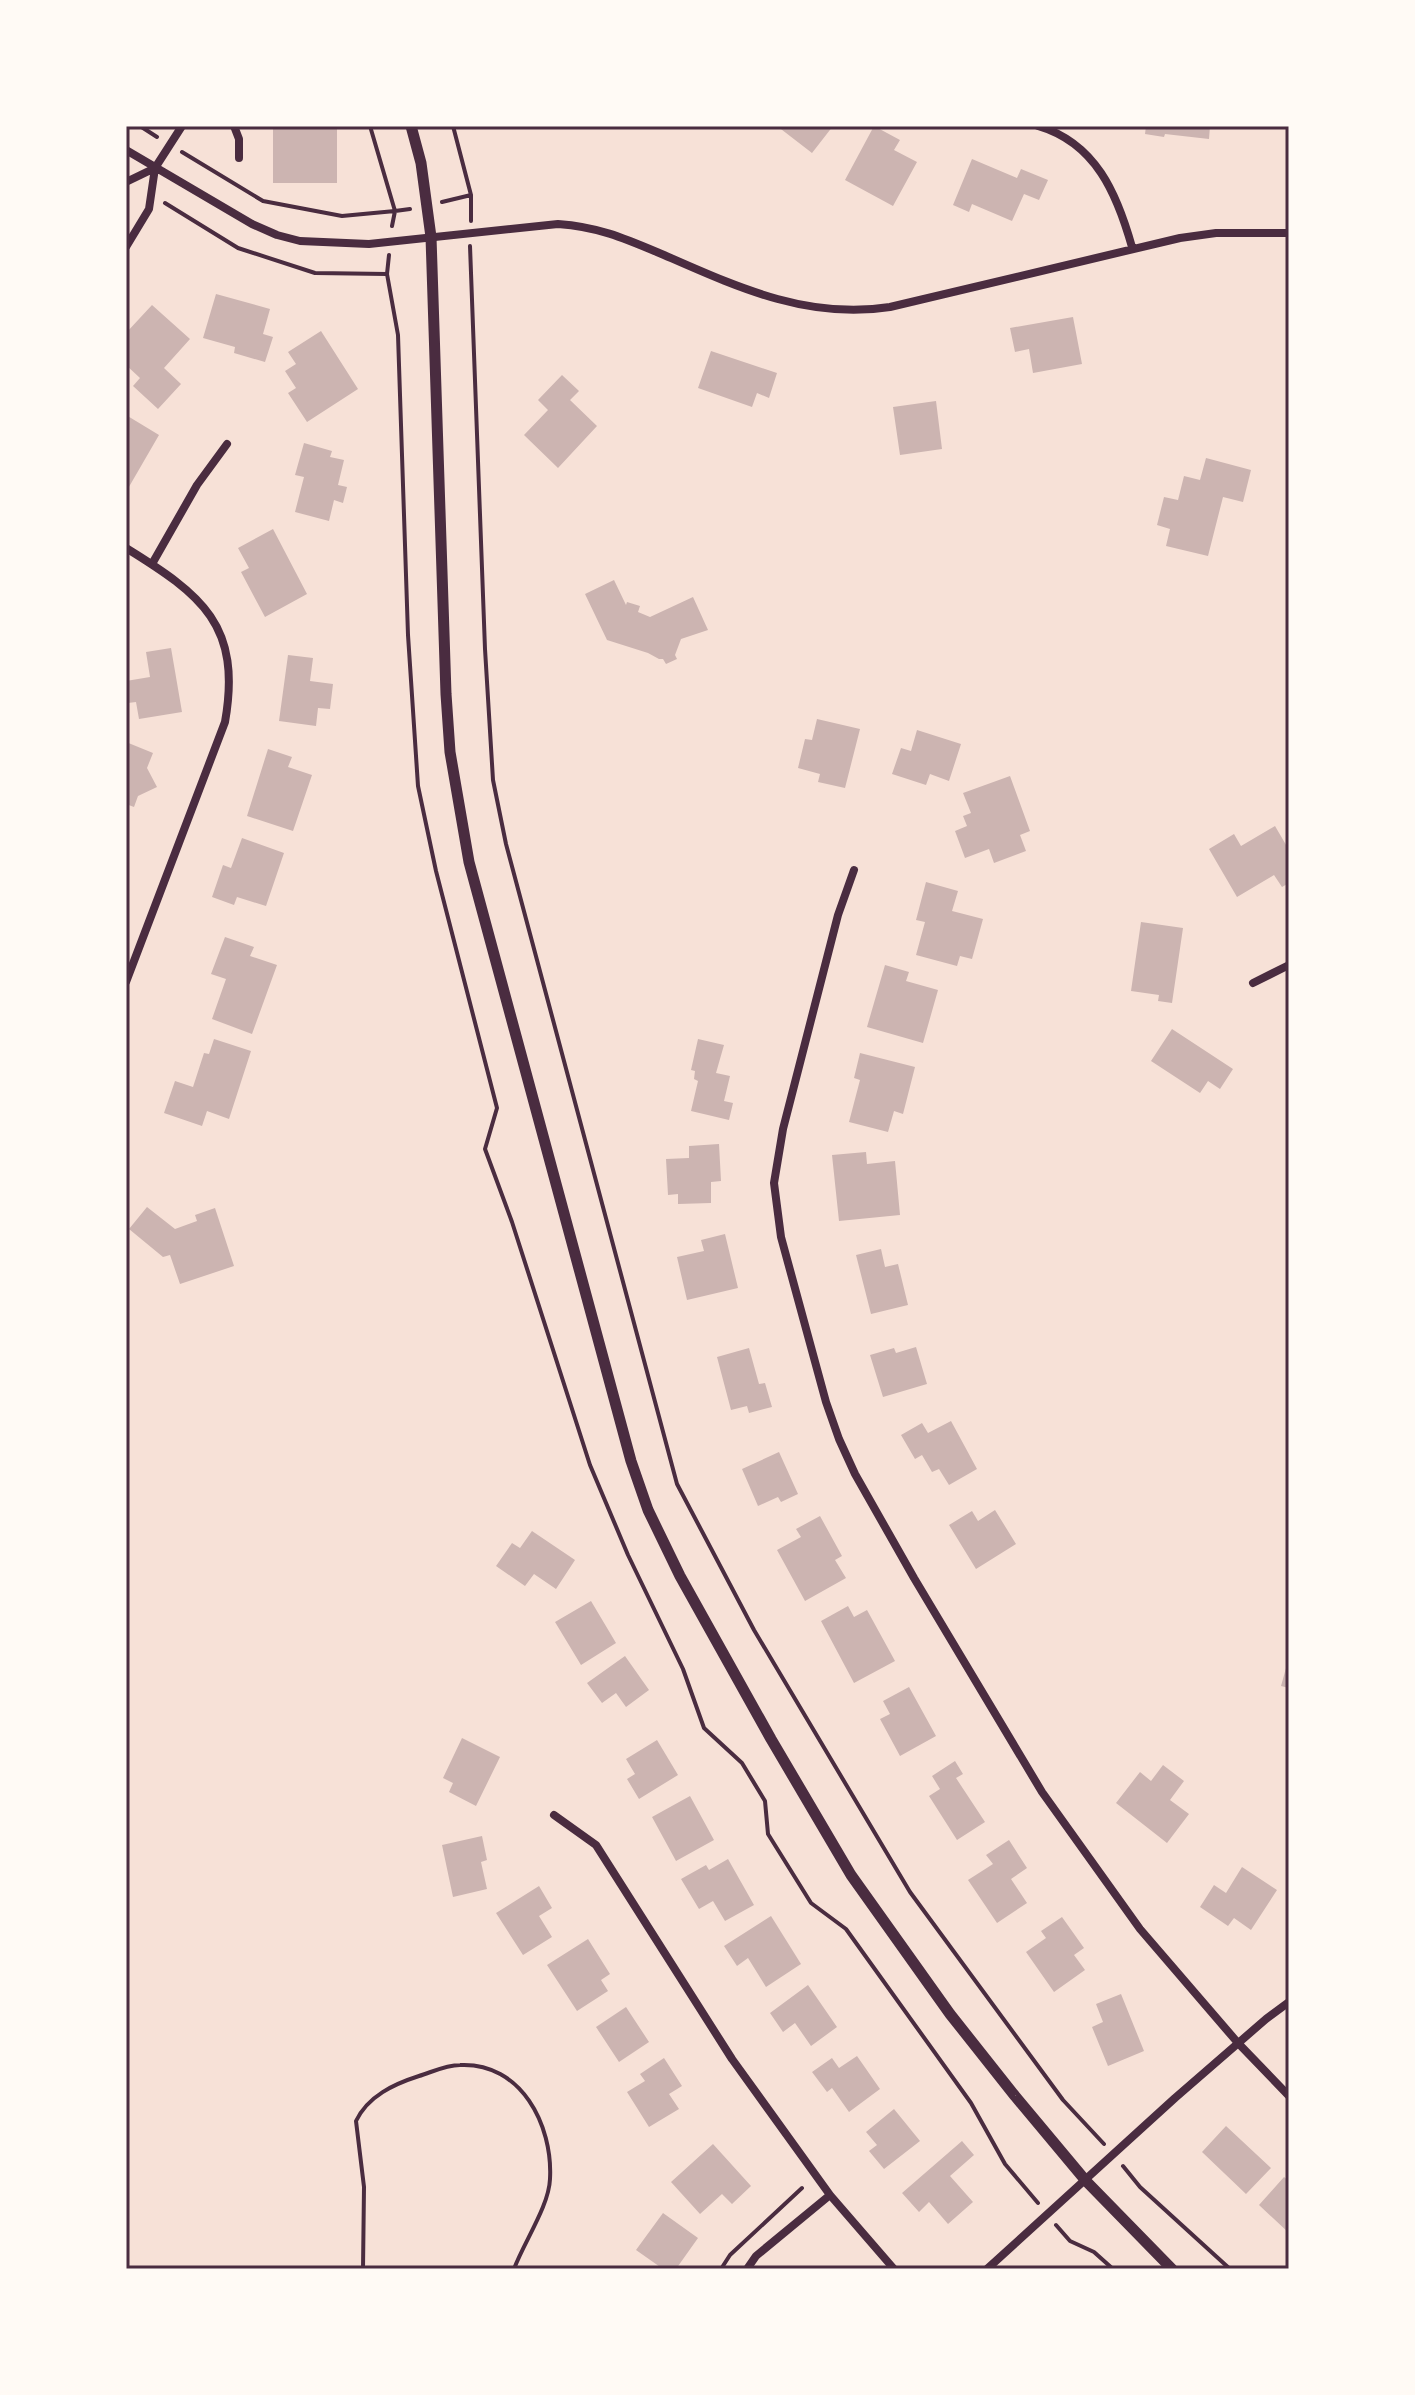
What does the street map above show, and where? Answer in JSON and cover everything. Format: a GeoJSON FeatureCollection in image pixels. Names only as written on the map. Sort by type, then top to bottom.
{"type":"FeatureCollection","features":[{"type":"Feature","properties":{"kind":"street"},"geometry":{"type":"LineString","coordinates":[[126,247],[149,209],[155,168],[182,126]]}},
{"type":"Feature","properties":{"kind":"street"},"geometry":{"type":"LineString","coordinates":[[234,126],[239,139],[239,158]]}},
{"type":"Feature","properties":{"kind":"street"},"geometry":{"type":"LineString","coordinates":[[411,126],[428,206],[431,237],[446,694],[456,794],[469,862],[631,1461],[648,1510],[680,1576],[851,1875],[950,2014],[1086,2181],[1172,2269]]}},
{"type":"Feature","properties":{"kind":"street"},"geometry":{"type":"LineString","coordinates":[[1038,126],[1070,140],[1090,157],[1119,203],[1132,247]]}},
{"type":"Feature","properties":{"kind":"street"},"geometry":{"type":"LineString","coordinates":[[126,150],[252,224],[300,241],[326,244],[389,241],[558,224],[599,228],[764,296],[800,306],[840,311],[863,312],[890,307],[1132,247],[1216,233],[1289,233]]}},
{"type":"Feature","properties":{"kind":"street"},"geometry":{"type":"LineString","coordinates":[[126,182],[155,168]]}},
{"type":"Feature","properties":{"kind":"street"},"geometry":{"type":"LineString","coordinates":[[152,564],[197,485],[227,444]]}},
{"type":"Feature","properties":{"kind":"street"},"geometry":{"type":"LineString","coordinates":[[126,548],[201,601],[224,643],[230,694],[225,722],[126,982]]}},
{"type":"Feature","properties":{"kind":"street"},"geometry":{"type":"LineString","coordinates":[[854,870],[838,915],[783,1129],[774,1183],[781,1237],[826,1402],[855,1474],[1034,1780],[1140,1929],[1238,2043],[1289,2096]]}},
{"type":"Feature","properties":{"kind":"street"},"geometry":{"type":"LineString","coordinates":[[1253,983],[1289,965]]}},
{"type":"Feature","properties":{"kind":"street"},"geometry":{"type":"LineString","coordinates":[[554,1815],[596,1845],[732,2059],[830,2195],[894,2269]]}},
{"type":"Feature","properties":{"kind":"street"},"geometry":{"type":"LineString","coordinates":[[987,2269],[1238,2043],[1289,2002]]}},
{"type":"Feature","properties":{"kind":"street"},"geometry":{"type":"LineString","coordinates":[[747,2269],[756,2256],[830,2195]]}},
{"type":"Feature","properties":{"kind":"path"},"geometry":{"type":"LineString","coordinates":[[140,126],[263,201],[342,216],[428,206],[471,195]]}},
{"type":"Feature","properties":{"kind":"path"},"geometry":{"type":"LineString","coordinates":[[370,126],[395,211],[387,274],[398,335],[409,649],[418,786],[436,871],[497,1108],[485,1149],[512,1222],[590,1465],[628,1555],[683,1669],[704,1728],[742,1763],[750,1775],[765,1801],[768,1834],[811,1903],[846,1929],[971,2103],[1005,2164],[1070,2241],[1094,2252],[1113,2269]]}},
{"type":"Feature","properties":{"kind":"path"},"geometry":{"type":"LineString","coordinates":[[453,126],[471,195],[474,370],[493,780],[506,844],[677,1484],[754,1630],[910,1892],[1063,2100],[1140,2187],[1230,2269]]}},
{"type":"Feature","properties":{"kind":"path"},"geometry":{"type":"LineString","coordinates":[[363,2269],[364,2187],[356,2121],[376,2096],[403,2081],[457,2065],[494,2071],[508,2078],[523,2089],[532,2101],[543,2128],[549,2158],[548,2195],[514,2269]]}},
{"type":"Feature","properties":{"kind":"path"},"geometry":{"type":"LineString","coordinates":[[721,2269],[730,2255],[802,2188]]}},
{"type":"Feature","properties":{"kind":"building"},"geometry":{"type":"Polygon","coordinates":[[[273,126],[337,126],[337,183],[273,183],[273,126]]]}},
{"type":"Feature","properties":{"kind":"building"},"geometry":{"type":"Polygon","coordinates":[[[777,126],[833,126],[812,153],[777,126]]]}},
{"type":"Feature","properties":{"kind":"building"},"geometry":{"type":"Polygon","coordinates":[[[874,126],[900,140],[894,150],[917,162],[893,206],[845,180],[874,126]]]}},
{"type":"Feature","properties":{"kind":"building"},"geometry":{"type":"Polygon","coordinates":[[[1146,126],[1210,126],[1209,139],[1145,134],[1146,126]]]}},
{"type":"Feature","properties":{"kind":"building"},"geometry":{"type":"Polygon","coordinates":[[[972,159],[1017,178],[1021,169],[1048,180],[1039,200],[1024,194],[1012,221],[972,204],[969,212],[953,205],[972,159]]]}},
{"type":"Feature","properties":{"kind":"building"},"geometry":{"type":"Polygon","coordinates":[[[216,294],[270,309],[263,334],[273,337],[265,362],[234,353],[235,347],[203,338],[216,294]]]}},
{"type":"Feature","properties":{"kind":"building"},"geometry":{"type":"Polygon","coordinates":[[[152,305],[190,339],[164,368],[181,384],[158,409],[133,386],[140,378],[126,365],[126,333],[152,305]]]}},
{"type":"Feature","properties":{"kind":"building"},"geometry":{"type":"Polygon","coordinates":[[[1073,317],[1082,364],[1033,373],[1029,349],[1015,352],[1010,328],[1073,317]]]}},
{"type":"Feature","properties":{"kind":"building"},"geometry":{"type":"Polygon","coordinates":[[[321,331],[358,389],[307,422],[288,393],[296,388],[285,371],[296,364],[288,352],[321,331]]]}},
{"type":"Feature","properties":{"kind":"building"},"geometry":{"type":"Polygon","coordinates":[[[711,351],[777,373],[769,398],[757,393],[752,407],[698,388],[711,351]]]}},
{"type":"Feature","properties":{"kind":"building"},"geometry":{"type":"Polygon","coordinates":[[[562,375],[579,391],[570,400],[597,426],[558,468],[524,435],[548,410],[538,400],[562,375]]]}},
{"type":"Feature","properties":{"kind":"building"},"geometry":{"type":"Polygon","coordinates":[[[936,401],[942,449],[900,455],[893,407],[936,401]]]}},
{"type":"Feature","properties":{"kind":"building"},"geometry":{"type":"Polygon","coordinates":[[[126,415],[159,435],[126,492],[126,415]]]}},
{"type":"Feature","properties":{"kind":"building"},"geometry":{"type":"Polygon","coordinates":[[[304,443],[332,451],[330,457],[344,460],[338,485],[347,487],[343,503],[334,500],[329,521],[295,512],[304,477],[295,475],[304,443]]]}},
{"type":"Feature","properties":{"kind":"building"},"geometry":{"type":"Polygon","coordinates":[[[1206,458],[1251,470],[1243,502],[1223,497],[1208,556],[1166,546],[1170,529],[1157,525],[1164,497],[1178,500],[1184,476],[1200,480],[1206,458]]]}},
{"type":"Feature","properties":{"kind":"building"},"geometry":{"type":"Polygon","coordinates":[[[273,529],[307,594],[265,617],[241,572],[249,568],[238,548],[273,529]]]}},
{"type":"Feature","properties":{"kind":"building"},"geometry":{"type":"Polygon","coordinates":[[[614,580],[626,605],[627,602],[640,606],[638,612],[650,617],[693,597],[708,630],[681,639],[675,655],[677,659],[666,664],[663,659],[607,640],[585,594],[614,580]]]}},
{"type":"Feature","properties":{"kind":"building"},"geometry":{"type":"Polygon","coordinates":[[[171,648],[182,712],[139,719],[136,702],[128,703],[126,681],[150,677],[146,652],[171,648]]]}},
{"type":"Feature","properties":{"kind":"building"},"geometry":{"type":"Polygon","coordinates":[[[288,655],[313,658],[310,681],[333,684],[330,709],[318,708],[316,726],[279,721],[288,655]]]}},
{"type":"Feature","properties":{"kind":"building"},"geometry":{"type":"Polygon","coordinates":[[[817,719],[860,729],[845,788],[818,782],[820,774],[798,768],[805,739],[812,740],[817,719]]]}},
{"type":"Feature","properties":{"kind":"building"},"geometry":{"type":"Polygon","coordinates":[[[917,730],[961,744],[949,781],[930,774],[926,785],[892,774],[901,748],[911,751],[917,730]]]}},
{"type":"Feature","properties":{"kind":"building"},"geometry":{"type":"Polygon","coordinates":[[[126,742],[153,753],[147,768],[157,787],[138,796],[134,807],[126,804],[126,742]]]}},
{"type":"Feature","properties":{"kind":"building"},"geometry":{"type":"Polygon","coordinates":[[[268,749],[292,757],[288,767],[312,775],[293,831],[247,816],[268,749]]]}},
{"type":"Feature","properties":{"kind":"building"},"geometry":{"type":"Polygon","coordinates":[[[1010,776],[1030,831],[1020,835],[1026,851],[994,863],[989,849],[965,858],[955,831],[967,826],[963,816],[971,813],[963,793],[1010,776]]]}},
{"type":"Feature","properties":{"kind":"building"},"geometry":{"type":"Polygon","coordinates":[[[1275,826],[1289,850],[1289,883],[1282,887],[1274,875],[1237,897],[1209,849],[1234,834],[1241,846],[1275,826]]]}},
{"type":"Feature","properties":{"kind":"building"},"geometry":{"type":"Polygon","coordinates":[[[242,838],[284,853],[266,906],[237,897],[234,905],[212,897],[223,865],[231,868],[242,838]]]}},
{"type":"Feature","properties":{"kind":"building"},"geometry":{"type":"Polygon","coordinates":[[[926,882],[958,891],[952,911],[983,919],[972,959],[960,956],[957,966],[916,955],[925,922],[916,920],[926,882]]]}},
{"type":"Feature","properties":{"kind":"building"},"geometry":{"type":"Polygon","coordinates":[[[1141,922],[1183,928],[1172,1003],[1158,1001],[1159,995],[1131,991],[1141,922]]]}},
{"type":"Feature","properties":{"kind":"building"},"geometry":{"type":"Polygon","coordinates":[[[225,937],[254,947],[250,956],[277,965],[252,1034],[212,1019],[226,979],[211,974],[225,937]]]}},
{"type":"Feature","properties":{"kind":"building"},"geometry":{"type":"Polygon","coordinates":[[[885,965],[909,972],[906,981],[938,990],[923,1043],[867,1027],[885,965]]]}},
{"type":"Feature","properties":{"kind":"building"},"geometry":{"type":"Polygon","coordinates":[[[1172,1029],[1233,1069],[1220,1089],[1208,1081],[1200,1093],[1151,1061],[1172,1029]]]}},
{"type":"Feature","properties":{"kind":"building"},"geometry":{"type":"Polygon","coordinates":[[[214,1039],[251,1051],[229,1119],[207,1111],[202,1126],[164,1113],[175,1081],[193,1087],[204,1053],[209,1054],[214,1039]]]}},
{"type":"Feature","properties":{"kind":"building"},"geometry":{"type":"Polygon","coordinates":[[[698,1039],[724,1045],[716,1073],[730,1076],[724,1101],[733,1103],[729,1120],[691,1111],[698,1081],[694,1079],[695,1071],[691,1070],[698,1039]]]}},
{"type":"Feature","properties":{"kind":"building"},"geometry":{"type":"Polygon","coordinates":[[[860,1053],[915,1067],[903,1114],[894,1111],[888,1132],[849,1122],[860,1080],[854,1078],[860,1053]]]}},
{"type":"Feature","properties":{"kind":"building"},"geometry":{"type":"Polygon","coordinates":[[[719,1144],[721,1181],[711,1182],[711,1203],[678,1204],[678,1194],[668,1195],[666,1159],[689,1158],[689,1146],[719,1144]]]}},
{"type":"Feature","properties":{"kind":"building"},"geometry":{"type":"Polygon","coordinates":[[[866,1152],[867,1164],[895,1161],[900,1215],[839,1221],[832,1155],[866,1152]]]}},
{"type":"Feature","properties":{"kind":"building"},"geometry":{"type":"Polygon","coordinates":[[[147,1207],[175,1229],[197,1221],[195,1215],[215,1208],[234,1266],[180,1284],[170,1255],[163,1257],[129,1229],[147,1207]]]}},
{"type":"Feature","properties":{"kind":"building"},"geometry":{"type":"Polygon","coordinates":[[[725,1234],[738,1288],[687,1300],[677,1257],[704,1251],[701,1240],[725,1234]]]}},
{"type":"Feature","properties":{"kind":"building"},"geometry":{"type":"Polygon","coordinates":[[[881,1249],[885,1267],[898,1264],[908,1305],[871,1314],[856,1255],[881,1249]]]}},
{"type":"Feature","properties":{"kind":"building"},"geometry":{"type":"Polygon","coordinates":[[[916,1347],[927,1384],[883,1397],[870,1355],[894,1348],[896,1353],[916,1347]]]}},
{"type":"Feature","properties":{"kind":"building"},"geometry":{"type":"Polygon","coordinates":[[[749,1348],[759,1384],[765,1383],[772,1407],[749,1413],[747,1406],[731,1410],[717,1357],[749,1348]]]}},
{"type":"Feature","properties":{"kind":"building"},"geometry":{"type":"Polygon","coordinates":[[[951,1421],[977,1469],[949,1485],[939,1469],[932,1472],[922,1455],[915,1459],[901,1435],[922,1423],[928,1433],[951,1421]]]}},
{"type":"Feature","properties":{"kind":"building"},"geometry":{"type":"Polygon","coordinates":[[[779,1452],[798,1494],[781,1502],[778,1497],[758,1506],[742,1469],[779,1452]]]}},
{"type":"Feature","properties":{"kind":"building"},"geometry":{"type":"Polygon","coordinates":[[[995,1510],[1016,1544],[976,1569],[949,1525],[972,1511],[978,1521],[995,1510]]]}},
{"type":"Feature","properties":{"kind":"building"},"geometry":{"type":"Polygon","coordinates":[[[820,1516],[842,1556],[835,1560],[846,1578],[805,1601],[777,1550],[801,1537],[796,1529],[820,1516]]]}},
{"type":"Feature","properties":{"kind":"building"},"geometry":{"type":"Polygon","coordinates":[[[532,1531],[575,1560],[556,1589],[534,1574],[525,1586],[496,1566],[512,1543],[520,1548],[532,1531]]]}},
{"type":"Feature","properties":{"kind":"building"},"geometry":{"type":"Polygon","coordinates":[[[591,1601],[616,1643],[581,1665],[555,1622],[591,1601]]]}},
{"type":"Feature","properties":{"kind":"building"},"geometry":{"type":"Polygon","coordinates":[[[848,1606],[854,1617],[867,1610],[895,1661],[854,1683],[821,1621],[848,1606]]]}},
{"type":"Feature","properties":{"kind":"building"},"geometry":{"type":"Polygon","coordinates":[[[625,1656],[649,1690],[626,1707],[616,1693],[602,1703],[587,1683],[625,1656]]]}},
{"type":"Feature","properties":{"kind":"building"},"geometry":{"type":"Polygon","coordinates":[[[1289,1661],[1289,1688],[1281,1686],[1289,1661]]]}},
{"type":"Feature","properties":{"kind":"building"},"geometry":{"type":"Polygon","coordinates":[[[909,1687],[936,1736],[900,1756],[880,1719],[890,1714],[883,1701],[909,1687]]]}},
{"type":"Feature","properties":{"kind":"building"},"geometry":{"type":"Polygon","coordinates":[[[462,1738],[500,1757],[476,1806],[449,1792],[453,1783],[443,1778],[462,1738]]]}},
{"type":"Feature","properties":{"kind":"building"},"geometry":{"type":"Polygon","coordinates":[[[657,1740],[678,1775],[639,1799],[627,1779],[635,1774],[626,1759],[657,1740]]]}},
{"type":"Feature","properties":{"kind":"building"},"geometry":{"type":"Polygon","coordinates":[[[955,1761],[963,1774],[956,1778],[985,1822],[957,1840],[929,1796],[940,1789],[932,1776],[955,1761]]]}},
{"type":"Feature","properties":{"kind":"building"},"geometry":{"type":"Polygon","coordinates":[[[1163,1765],[1184,1781],[1170,1800],[1189,1814],[1167,1843],[1116,1803],[1140,1772],[1151,1781],[1163,1765]]]}},
{"type":"Feature","properties":{"kind":"building"},"geometry":{"type":"Polygon","coordinates":[[[690,1796],[714,1840],[676,1861],[652,1817],[690,1796]]]}},
{"type":"Feature","properties":{"kind":"building"},"geometry":{"type":"Polygon","coordinates":[[[482,1836],[487,1860],[481,1862],[487,1889],[453,1897],[442,1845],[482,1836]]]}},
{"type":"Feature","properties":{"kind":"building"},"geometry":{"type":"Polygon","coordinates":[[[1009,1840],[1027,1868],[1011,1879],[1027,1903],[997,1923],[968,1880],[993,1864],[986,1855],[1009,1840]]]}},
{"type":"Feature","properties":{"kind":"building"},"geometry":{"type":"Polygon","coordinates":[[[728,1859],[754,1905],[725,1921],[713,1901],[699,1909],[681,1879],[706,1865],[709,1870],[728,1859]]]}},
{"type":"Feature","properties":{"kind":"building"},"geometry":{"type":"Polygon","coordinates":[[[1242,1867],[1277,1890],[1251,1930],[1234,1918],[1228,1926],[1200,1907],[1214,1885],[1226,1893],[1242,1867]]]}},
{"type":"Feature","properties":{"kind":"building"},"geometry":{"type":"Polygon","coordinates":[[[539,1886],[552,1908],[539,1916],[552,1937],[523,1955],[496,1913],[539,1886]]]}},
{"type":"Feature","properties":{"kind":"building"},"geometry":{"type":"Polygon","coordinates":[[[771,1916],[801,1964],[766,1987],[748,1958],[737,1966],[724,1946],[771,1916]]]}},
{"type":"Feature","properties":{"kind":"building"},"geometry":{"type":"Polygon","coordinates":[[[1062,1917],[1084,1948],[1074,1955],[1085,1970],[1054,1992],[1026,1952],[1046,1938],[1041,1931],[1062,1917]]]}},
{"type":"Feature","properties":{"kind":"building"},"geometry":{"type":"Polygon","coordinates":[[[588,1939],[610,1974],[601,1980],[608,1991],[577,2011],[547,1965],[588,1939]]]}},
{"type":"Feature","properties":{"kind":"building"},"geometry":{"type":"Polygon","coordinates":[[[808,1985],[837,2027],[811,2046],[795,2023],[783,2032],[770,2013],[808,1985]]]}},
{"type":"Feature","properties":{"kind":"building"},"geometry":{"type":"Polygon","coordinates":[[[1121,1994],[1144,2051],[1108,2066],[1092,2027],[1103,2022],[1096,2004],[1121,1994]]]}},
{"type":"Feature","properties":{"kind":"building"},"geometry":{"type":"Polygon","coordinates":[[[626,2007],[649,2042],[619,2062],[596,2027],[626,2007]]]}},
{"type":"Feature","properties":{"kind":"building"},"geometry":{"type":"Polygon","coordinates":[[[857,2056],[880,2089],[849,2112],[832,2088],[827,2092],[812,2072],[832,2058],[839,2068],[857,2056]]]}},
{"type":"Feature","properties":{"kind":"building"},"geometry":{"type":"Polygon","coordinates":[[[664,2058],[682,2086],[669,2094],[679,2109],[649,2127],[627,2092],[645,2081],[640,2074],[664,2058]]]}},
{"type":"Feature","properties":{"kind":"building"},"geometry":{"type":"Polygon","coordinates":[[[894,2109],[920,2141],[884,2169],[869,2151],[877,2145],[866,2132],[894,2109]]]}},
{"type":"Feature","properties":{"kind":"building"},"geometry":{"type":"Polygon","coordinates":[[[1226,2126],[1271,2168],[1246,2194],[1202,2152],[1226,2126]]]}},
{"type":"Feature","properties":{"kind":"building"},"geometry":{"type":"Polygon","coordinates":[[[962,2141],[974,2155],[950,2176],[973,2202],[948,2224],[929,2202],[919,2212],[902,2193],[962,2141]]]}},
{"type":"Feature","properties":{"kind":"building"},"geometry":{"type":"Polygon","coordinates":[[[713,2144],[751,2186],[732,2204],[722,2194],[700,2214],[671,2182],[713,2144]]]}},
{"type":"Feature","properties":{"kind":"building"},"geometry":{"type":"Polygon","coordinates":[[[1284,2177],[1289,2181],[1289,2233],[1259,2205],[1284,2177]]]}},
{"type":"Feature","properties":{"kind":"building"},"geometry":{"type":"Polygon","coordinates":[[[663,2213],[698,2238],[676,2269],[663,2269],[636,2250],[663,2213]]]}}]}
